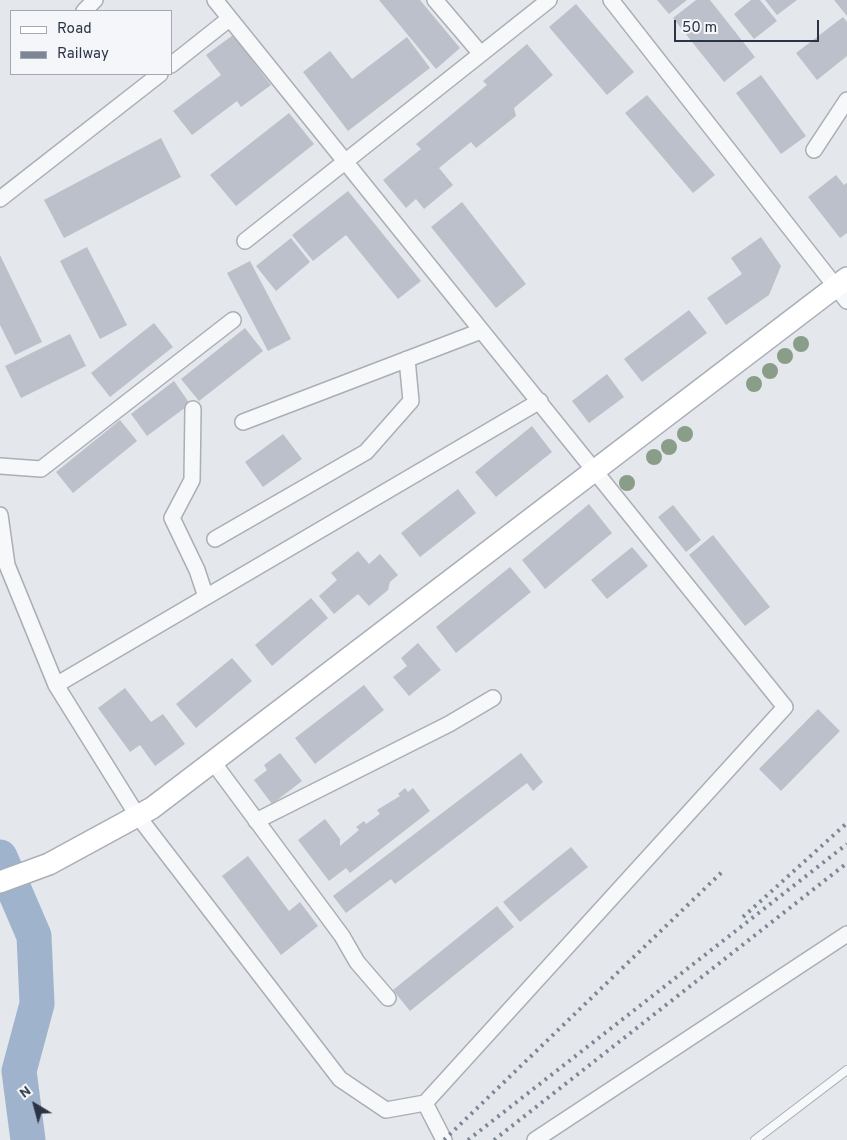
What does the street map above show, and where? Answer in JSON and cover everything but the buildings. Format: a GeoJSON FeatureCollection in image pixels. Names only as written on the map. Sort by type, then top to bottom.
{"type":"FeatureCollection","features":[{"type":"Feature","properties":{"kind":"main road"},"geometry":{"type":"LineString","coordinates":[[0,882],[49,864],[152,808],[594,471],[843,288]]}},
{"type":"Feature","properties":{"kind":"street"},"geometry":{"type":"LineString","coordinates":[[85,10],[95,0]]}},
{"type":"Feature","properties":{"kind":"street"},"geometry":{"type":"LineString","coordinates":[[0,515],[7,565],[56,685],[137,815],[340,1079],[386,1110],[425,1103],[785,707],[594,471],[540,401],[214,0]]}},
{"type":"Feature","properties":{"kind":"street"},"geometry":{"type":"LineString","coordinates":[[435,0],[481,54]]}},
{"type":"Feature","properties":{"kind":"street"},"geometry":{"type":"LineString","coordinates":[[245,241],[549,0]]}},
{"type":"Feature","properties":{"kind":"street"},"geometry":{"type":"LineString","coordinates":[[611,0],[843,288]]}},
{"type":"Feature","properties":{"kind":"street"},"geometry":{"type":"LineString","coordinates":[[172,64],[229,19]]}},
{"type":"Feature","properties":{"kind":"street"},"geometry":{"type":"LineString","coordinates":[[0,200],[159,75]]}},
{"type":"Feature","properties":{"kind":"street"},"geometry":{"type":"LineString","coordinates":[[814,150],[847,100]]}},
{"type":"Feature","properties":{"kind":"street"},"geometry":{"type":"LineString","coordinates":[[0,466],[41,469],[233,320]]}},
{"type":"Feature","properties":{"kind":"street"},"geometry":{"type":"LineString","coordinates":[[243,422],[482,331]]}},
{"type":"Feature","properties":{"kind":"street"},"geometry":{"type":"LineString","coordinates":[[215,539],[366,452],[410,400],[407,360]]}},
{"type":"Feature","properties":{"kind":"street"},"geometry":{"type":"LineString","coordinates":[[56,685],[540,401]]}},
{"type":"Feature","properties":{"kind":"street"},"geometry":{"type":"LineString","coordinates":[[193,409],[192,480],[172,518],[197,570],[206,597]]}},
{"type":"Feature","properties":{"kind":"street"},"geometry":{"type":"LineString","coordinates":[[256,820],[449,724],[492,698]]}},
{"type":"Feature","properties":{"kind":"street"},"geometry":{"type":"LineString","coordinates":[[213,762],[342,936],[357,962],[388,998]]}},
{"type":"Feature","properties":{"kind":"street"},"geometry":{"type":"LineString","coordinates":[[535,1140],[847,934]]}},
{"type":"Feature","properties":{"kind":"street"},"geometry":{"type":"LineString","coordinates":[[425,1103],[444,1140]]}},
{"type":"Feature","properties":{"kind":"lane"},"geometry":{"type":"LineString","coordinates":[[755,1140],[847,1070]]}},
{"type":"Feature","properties":{"kind":"waterway"},"geometry":{"type":"LineString","coordinates":[[0,857],[34,936],[37,1004],[19,1071],[28,1140]]}},
{"type":"Feature","properties":{"kind":"railway"},"geometry":{"type":"LineString","coordinates":[[743,917],[847,823]]}},
{"type":"Feature","properties":{"kind":"railway"},"geometry":{"type":"LineString","coordinates":[[468,1140],[847,844]]}},
{"type":"Feature","properties":{"kind":"railway"},"geometry":{"type":"LineString","coordinates":[[494,1140],[847,863]]}},
{"type":"Feature","properties":{"kind":"railway"},"geometry":{"type":"LineString","coordinates":[[444,1140],[724,870]]}}]}
